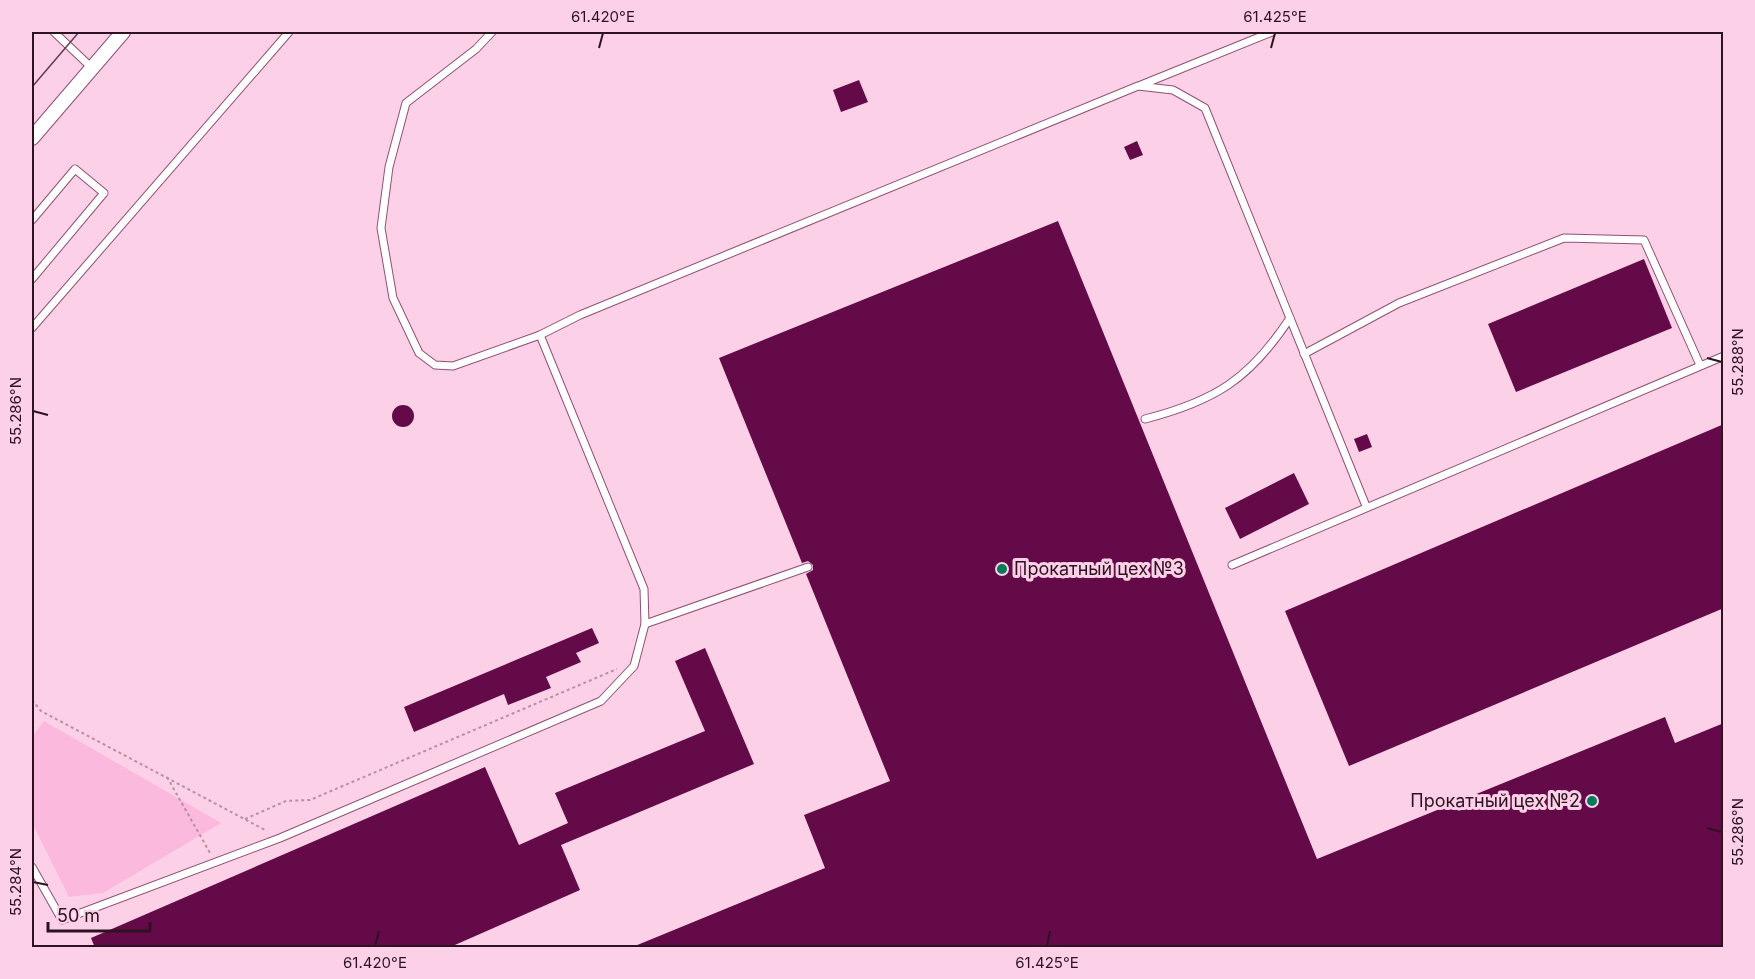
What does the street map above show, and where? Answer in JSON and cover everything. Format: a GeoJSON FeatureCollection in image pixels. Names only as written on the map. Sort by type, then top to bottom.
{"type":"FeatureCollection","features":[{"type":"Feature","properties":{"kind":"street"},"geometry":{"type":"LineString","coordinates":[[32,138],[123,32]]}},
{"type":"Feature","properties":{"kind":"lane"},"geometry":{"type":"LineString","coordinates":[[54,32],[92,68]]}},
{"type":"Feature","properties":{"kind":"lane"},"geometry":{"type":"LineString","coordinates":[[32,328],[289,32]]}},
{"type":"Feature","properties":{"kind":"lane"},"geometry":{"type":"LineString","coordinates":[[492,32],[476,49],[406,103],[389,167],[381,228],[393,298],[419,353],[435,365],[453,366],[540,334],[580,315],[1272,32]]}},
{"type":"Feature","properties":{"kind":"lane"},"geometry":{"type":"LineString","coordinates":[[1138,86],[1173,90],[1205,108],[1366,506]]}},
{"type":"Feature","properties":{"kind":"lane"},"geometry":{"type":"LineString","coordinates":[[32,220],[75,169],[104,193],[32,279]]}},
{"type":"Feature","properties":{"kind":"lane"},"geometry":{"type":"LineString","coordinates":[[1304,354],[1399,303],[1564,238],[1644,240],[1700,365]]}},
{"type":"Feature","properties":{"kind":"lane"},"geometry":{"type":"LineString","coordinates":[[1145,419],[1189,408],[1237,380],[1272,346],[1290,318]]}},
{"type":"Feature","properties":{"kind":"lane"},"geometry":{"type":"LineString","coordinates":[[32,867],[62,920],[280,838],[601,701],[634,666],[645,624],[644,588],[540,334]]}},
{"type":"Feature","properties":{"kind":"lane"},"geometry":{"type":"LineString","coordinates":[[1232,566],[1366,506],[1724,356]]}},
{"type":"Feature","properties":{"kind":"lane"},"geometry":{"type":"LineString","coordinates":[[645,624],[808,567]]}},
{"type":"Feature","properties":{"kind":"path"},"geometry":{"type":"LineString","coordinates":[[246,819],[286,801],[310,800],[635,661]]}},
{"type":"Feature","properties":{"kind":"path"},"geometry":{"type":"LineString","coordinates":[[32,700],[41,711],[280,838]]}},
{"type":"Feature","properties":{"kind":"path"},"geometry":{"type":"LineString","coordinates":[[167,777],[216,863]]}},
{"type":"Feature","properties":{"kind":"shaded area"},"geometry":{"type":"Polygon","coordinates":[[[44,721],[221,823],[103,893],[69,897],[32,823],[32,737],[44,721]]]}},
{"type":"Feature","properties":{"kind":"building"},"geometry":{"type":"Polygon","coordinates":[[[859,80],[868,102],[841,112],[833,90],[859,80]]]}},
{"type":"Feature","properties":{"kind":"building"},"geometry":{"type":"Polygon","coordinates":[[[1137,141],[1143,155],[1130,160],[1124,147],[1137,141]]]}},
{"type":"Feature","properties":{"kind":"building","name":"Прокатный цех №3"},"geometry":{"type":"Polygon","coordinates":[[[1058,221],[1317,859],[1665,717],[1675,743],[1724,723],[1724,948],[630,948],[825,868],[804,815],[890,781],[806,574],[813,570],[813,565],[808,561],[802,563],[719,358],[1058,221]]]}},
{"type":"Feature","properties":{"kind":"building"},"geometry":{"type":"Polygon","coordinates":[[[1644,259],[1672,328],[1516,392],[1488,324],[1644,259]]]}},
{"type":"Feature","properties":{"kind":"building"},"geometry":{"type":"Polygon","coordinates":[[[399,405],[407,405],[414,412],[414,420],[407,427],[399,427],[392,420],[392,412],[399,405]]]}},
{"type":"Feature","properties":{"kind":"building"},"geometry":{"type":"Polygon","coordinates":[[[1724,424],[1724,608],[1349,766],[1285,611],[1724,424]]]}},
{"type":"Feature","properties":{"kind":"building"},"geometry":{"type":"Polygon","coordinates":[[[1367,434],[1372,447],[1359,452],[1354,439],[1367,434]]]}},
{"type":"Feature","properties":{"kind":"building"},"geometry":{"type":"Polygon","coordinates":[[[1294,473],[1309,504],[1240,539],[1225,508],[1294,473]]]}},
{"type":"Feature","properties":{"kind":"building"},"geometry":{"type":"Polygon","coordinates":[[[592,628],[599,643],[576,653],[581,662],[546,677],[551,688],[508,705],[504,694],[414,732],[404,707],[592,628]]]}},
{"type":"Feature","properties":{"kind":"building"},"geometry":{"type":"Polygon","coordinates":[[[705,648],[754,764],[561,845],[580,890],[448,948],[95,948],[91,938],[485,767],[519,845],[568,823],[555,793],[705,731],[675,661],[705,648]]]}},
{"type":"Feature","properties":{"kind":"tram line"},"geometry":{"type":"LineString","coordinates":[[32,87],[79,32]]}},
{"type":"Feature","properties":{"kind":"place","name":"Прокатный цех №3"},"geometry":{"type":"Point","coordinates":[1002,569]}},
{"type":"Feature","properties":{"kind":"place","name":"Прокатный цех №2"},"geometry":{"type":"Point","coordinates":[1592,801]}}]}
